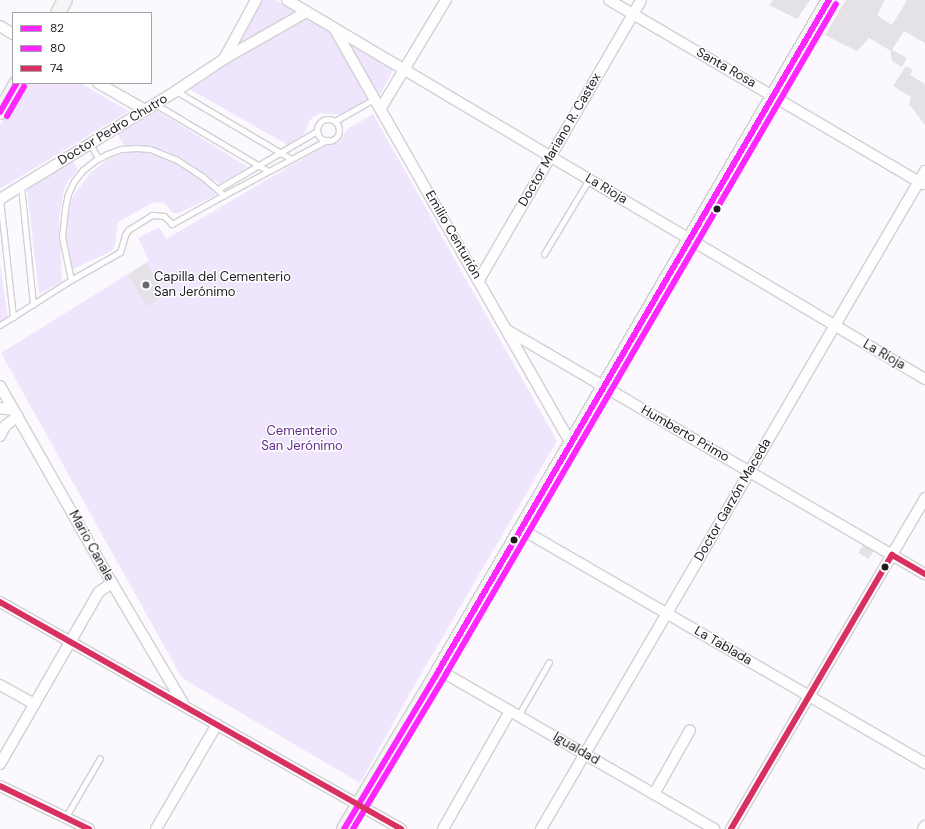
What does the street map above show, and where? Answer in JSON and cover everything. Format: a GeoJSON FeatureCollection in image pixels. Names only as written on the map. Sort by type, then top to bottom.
{"type":"FeatureCollection","features":[{"type":"Feature","properties":{"kind":"main road"},"geometry":{"type":"LineString","coordinates":[[59,12],[65,0]]}},
{"type":"Feature","properties":{"kind":"main road"},"geometry":{"type":"LineString","coordinates":[[344,829],[439,670],[830,0]]}},
{"type":"Feature","properties":{"kind":"main road"},"geometry":{"type":"LineString","coordinates":[[0,112],[16,84]]}},
{"type":"Feature","properties":{"kind":"street","name":"Doctor Pedro Chutro"},"geometry":{"type":"LineString","coordinates":[[224,59],[256,0]]}},
{"type":"Feature","properties":{"kind":"street","name":"La Rioja"},"geometry":{"type":"LineString","coordinates":[[286,0],[925,379]]}},
{"type":"Feature","properties":{"kind":"street"},"geometry":{"type":"LineString","coordinates":[[381,108],[446,0]]}},
{"type":"Feature","properties":{"kind":"street","name":"Santa Rosa"},"geometry":{"type":"LineString","coordinates":[[609,0],[922,183]]}},
{"type":"Feature","properties":{"kind":"street","name":"Doctor Mariano R. Castex"},"geometry":{"type":"LineString","coordinates":[[479,280],[641,0]]}},
{"type":"Feature","properties":{"kind":"street","name":"Doctor Pedro Chutro"},"geometry":{"type":"LineString","coordinates":[[0,199],[176,91],[224,59],[306,12]]}},
{"type":"Feature","properties":{"kind":"street"},"geometry":{"type":"LineString","coordinates":[[0,26],[12,33]]}},
{"type":"Feature","properties":{"kind":"street","name":"Emilio Centurión"},"geometry":{"type":"LineString","coordinates":[[334,28],[571,443]]}},
{"type":"Feature","properties":{"kind":"street"},"geometry":{"type":"LineString","coordinates":[[100,84],[145,110]]}},
{"type":"Feature","properties":{"kind":"street","name":"Doctor Garzón Maceda"},"geometry":{"type":"LineString","coordinates":[[541,829],[834,326],[922,183],[925,171]]}},
{"type":"Feature","properties":{"kind":"street","name":"Humberto Primo"},"geometry":{"type":"LineString","coordinates":[[507,330],[925,574]]}},
{"type":"Feature","properties":{"kind":"street","name":"Mario Canale"},"geometry":{"type":"LineString","coordinates":[[0,386],[112,583],[184,705]]}},
{"type":"Feature","properties":{"kind":"street"},"geometry":{"type":"LineString","coordinates":[[0,408],[16,413],[5,426],[0,436]]}},
{"type":"Feature","properties":{"kind":"street"},"geometry":{"type":"LineString","coordinates":[[731,829],[925,498]]}},
{"type":"Feature","properties":{"kind":"street","name":"La Tablada"},"geometry":{"type":"LineString","coordinates":[[521,529],[925,763]]}},
{"type":"Feature","properties":{"kind":"street"},"geometry":{"type":"LineString","coordinates":[[0,764],[99,592],[112,583]]}},
{"type":"Feature","properties":{"kind":"street"},"geometry":{"type":"LineString","coordinates":[[0,602],[401,829]]}},
{"type":"Feature","properties":{"kind":"street","name":"Igualdad"},"geometry":{"type":"LineString","coordinates":[[439,670],[714,829]]}},
{"type":"Feature","properties":{"kind":"street"},"geometry":{"type":"LineString","coordinates":[[0,685],[34,704]]}},
{"type":"Feature","properties":{"kind":"street"},"geometry":{"type":"LineString","coordinates":[[442,829],[514,713]]}},
{"type":"Feature","properties":{"kind":"street"},"geometry":{"type":"LineString","coordinates":[[156,829],[217,724]]}},
{"type":"Feature","properties":{"kind":"street"},"geometry":{"type":"LineString","coordinates":[[654,794],[690,730]]}},
{"type":"Feature","properties":{"kind":"street"},"geometry":{"type":"LineString","coordinates":[[0,786],[89,829]]}},
{"type":"Feature","properties":{"kind":"lane"},"geometry":{"type":"LineString","coordinates":[[176,91],[291,160]]}},
{"type":"Feature","properties":{"kind":"lane"},"geometry":{"type":"LineString","coordinates":[[334,121],[374,99]]}},
{"type":"Feature","properties":{"kind":"lane"},"geometry":{"type":"LineString","coordinates":[[154,104],[268,172]]}},
{"type":"Feature","properties":{"kind":"lane"},"geometry":{"type":"LineString","coordinates":[[0,325],[70,280],[120,252],[125,235],[138,223],[152,215],[159,214],[164,216],[172,224],[327,140],[334,139],[338,133],[338,126],[334,121],[328,119],[321,121],[317,131],[218,189]]}},
{"type":"Feature","properties":{"kind":"lane"},"geometry":{"type":"LineString","coordinates":[[317,131],[320,137],[327,140]]}},
{"type":"Feature","properties":{"kind":"lane"},"geometry":{"type":"LineString","coordinates":[[90,144],[98,158]]}},
{"type":"Feature","properties":{"kind":"lane"},"geometry":{"type":"LineString","coordinates":[[70,280],[62,237],[68,194],[74,182],[84,170],[98,158],[121,149],[150,149],[186,165],[224,195]]}},
{"type":"Feature","properties":{"kind":"lane"},"geometry":{"type":"LineString","coordinates":[[544,254],[589,179]]}},
{"type":"Feature","properties":{"kind":"lane"},"geometry":{"type":"LineString","coordinates":[[21,186],[33,304]]}},
{"type":"Feature","properties":{"kind":"lane"},"geometry":{"type":"LineString","coordinates":[[0,199],[13,317]]}},
{"type":"Feature","properties":{"kind":"lane"},"geometry":{"type":"LineString","coordinates":[[514,713],[549,662]]}},
{"type":"Feature","properties":{"kind":"lane"},"geometry":{"type":"LineString","coordinates":[[66,818],[100,758]]}},
{"type":"Feature","properties":{"kind":"green space"},"geometry":{"type":"Polygon","coordinates":[[[261,0],[275,0],[295,11],[238,45],[261,0]]]}},
{"type":"Feature","properties":{"kind":"green space"},"geometry":{"type":"Polygon","coordinates":[[[306,16],[331,30],[367,99],[340,115],[320,113],[310,120],[304,135],[288,145],[186,87],[306,16]]]}},
{"type":"Feature","properties":{"kind":"green space"},"geometry":{"type":"Polygon","coordinates":[[[345,39],[394,68],[379,97],[345,39]]]}},
{"type":"Feature","properties":{"kind":"green space"},"geometry":{"type":"Polygon","coordinates":[[[23,84],[82,84],[129,111],[0,189],[0,126],[23,84]]]}},
{"type":"Feature","properties":{"kind":"green space"},"geometry":{"type":"Polygon","coordinates":[[[156,110],[248,167],[220,184],[166,151],[146,146],[124,145],[117,133],[156,110]]]}},
{"type":"Feature","properties":{"kind":"green space","name":"Cementerio San Jerónimo"},"geometry":{"type":"Polygon","coordinates":[[[373,114],[557,441],[410,693],[360,783],[182,678],[1,353],[149,261],[138,238],[159,227],[166,239],[326,145],[331,145],[341,141],[346,130],[373,114]]]}},
{"type":"Feature","properties":{"kind":"green space"},"geometry":{"type":"Polygon","coordinates":[[[140,151],[168,158],[200,178],[216,195],[179,213],[173,213],[164,203],[154,202],[118,222],[115,245],[112,251],[71,270],[67,253],[68,208],[74,195],[91,172],[110,158],[121,154],[140,151]]]}},
{"type":"Feature","properties":{"kind":"green space"},"geometry":{"type":"Polygon","coordinates":[[[72,160],[78,170],[68,181],[64,190],[59,218],[62,282],[39,294],[27,190],[72,160]]]}},
{"type":"Feature","properties":{"kind":"green space"},"geometry":{"type":"Polygon","coordinates":[[[0,265],[8,317],[0,322],[0,265]]]}},
{"type":"Feature","properties":{"kind":"building"},"geometry":{"type":"Polygon","coordinates":[[[773,0],[810,0],[797,19],[769,5],[773,0]]]}},
{"type":"Feature","properties":{"kind":"building"},"geometry":{"type":"Polygon","coordinates":[[[846,0],[885,0],[877,15],[892,25],[907,0],[925,0],[925,43],[904,31],[892,50],[907,58],[902,67],[893,62],[891,58],[891,51],[869,38],[857,51],[825,35],[846,0]]]}},
{"type":"Feature","properties":{"kind":"building"},"geometry":{"type":"Polygon","coordinates":[[[906,66],[913,70],[910,75],[925,84],[925,125],[909,104],[911,97],[893,86],[906,66]]]}},
{"type":"Feature","properties":{"kind":"building","name":"Capilla del Cementerio San Jerónimo"},"geometry":{"type":"Polygon","coordinates":[[[146,263],[166,294],[148,306],[128,275],[146,263]]]}},
{"type":"Feature","properties":{"kind":"building"},"geometry":{"type":"Polygon","coordinates":[[[863,545],[873,551],[869,559],[858,553],[863,545]]]}},
{"type":"Feature","properties":{"kind":"transit line","name":"82"},"geometry":{"type":"LineString","coordinates":[[344,829],[439,670],[829,0]]}},
{"type":"Feature","properties":{"kind":"transit line","name":"80"},"geometry":{"type":"LineString","coordinates":[[353,829],[446,674],[836,4]]}},
{"type":"Feature","properties":{"kind":"transit line","name":"82"},"geometry":{"type":"LineString","coordinates":[[0,112],[16,84]]}},
{"type":"Feature","properties":{"kind":"transit line","name":"80"},"geometry":{"type":"LineString","coordinates":[[7,116],[24,87]]}},
{"type":"Feature","properties":{"kind":"transit line","name":"74"},"geometry":{"type":"LineString","coordinates":[[731,829],[892,555],[925,574]]}},
{"type":"Feature","properties":{"kind":"transit line","name":"74"},"geometry":{"type":"LineString","coordinates":[[0,602],[401,829]]}},
{"type":"Feature","properties":{"kind":"transit line","name":"74"},"geometry":{"type":"LineString","coordinates":[[0,786],[89,829]]}},
{"type":"Feature","properties":{"kind":"place","name":"Capilla del Cementerio San Jerónimo"},"geometry":{"type":"Point","coordinates":[146,285]}}]}
